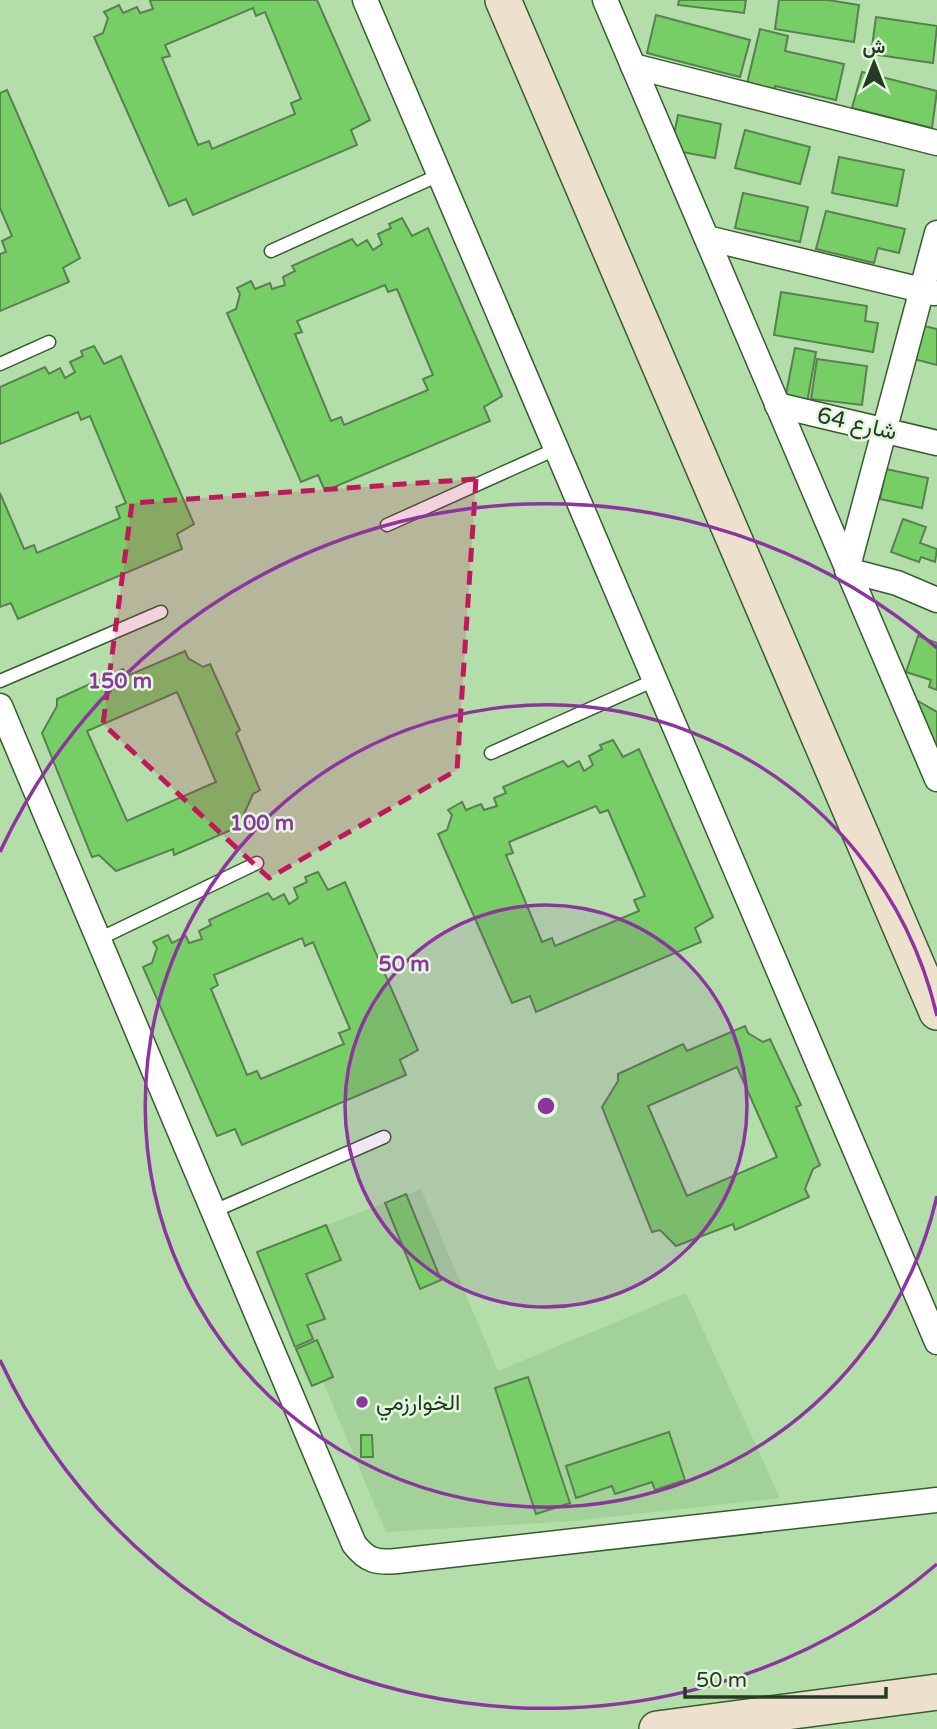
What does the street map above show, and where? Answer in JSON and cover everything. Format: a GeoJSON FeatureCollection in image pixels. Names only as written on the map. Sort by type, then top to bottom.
{"type":"FeatureCollection","features":[{"type":"Feature","properties":{"kind":"main road"},"geometry":{"type":"LineString","coordinates":[[503,0],[937,1012]]}},
{"type":"Feature","properties":{"kind":"main road"},"geometry":{"type":"LineString","coordinates":[[657,1729],[937,1692]]}},
{"type":"Feature","properties":{"kind":"street"},"geometry":{"type":"LineString","coordinates":[[365,0],[937,1342]]}},
{"type":"Feature","properties":{"kind":"street"},"geometry":{"type":"LineString","coordinates":[[605,0],[935,772]]}},
{"type":"Feature","properties":{"kind":"street"},"geometry":{"type":"LineString","coordinates":[[633,66],[937,143]]}},
{"type":"Feature","properties":{"kind":"street"},"geometry":{"type":"LineString","coordinates":[[847,570],[886,430],[929,292],[937,233]]}},
{"type":"Feature","properties":{"kind":"street"},"geometry":{"type":"LineString","coordinates":[[707,238],[929,292]]}},
{"type":"Feature","properties":{"kind":"street","name":"شارع 64"},"geometry":{"type":"LineString","coordinates":[[777,405],[937,443]]}},
{"type":"Feature","properties":{"kind":"street"},"geometry":{"type":"LineString","coordinates":[[847,570],[897,583],[937,600]]}},
{"type":"Feature","properties":{"kind":"street"},"geometry":{"type":"LineString","coordinates":[[0,706],[354,1544],[363,1556],[377,1563],[937,1500]]}},
{"type":"Feature","properties":{"kind":"lane"},"geometry":{"type":"LineString","coordinates":[[271,251],[439,175]]}},
{"type":"Feature","properties":{"kind":"lane"},"geometry":{"type":"LineString","coordinates":[[0,364],[49,342]]}},
{"type":"Feature","properties":{"kind":"lane"},"geometry":{"type":"LineString","coordinates":[[387,525],[556,449]]}},
{"type":"Feature","properties":{"kind":"lane"},"geometry":{"type":"LineString","coordinates":[[0,681],[161,612]]}},
{"type":"Feature","properties":{"kind":"lane"},"geometry":{"type":"LineString","coordinates":[[491,754],[655,680]]}},
{"type":"Feature","properties":{"kind":"lane"},"geometry":{"type":"LineString","coordinates":[[99,939],[257,863]]}},
{"type":"Feature","properties":{"kind":"lane"},"geometry":{"type":"LineString","coordinates":[[214,1211],[384,1137]]}},
{"type":"Feature","properties":{"kind":"highlighted area"},"geometry":{"type":"Polygon","coordinates":[[[476,479],[457,770],[269,878],[103,724],[132,503],[476,479]]]}},
{"type":"Feature","properties":{"kind":"shaded area"},"geometry":{"type":"Polygon","coordinates":[[[421,1189],[498,1371],[686,1293],[780,1498],[575,1521],[386,1532],[267,1248],[421,1189]]]}},
{"type":"Feature","properties":{"kind":"building"},"geometry":{"type":"Polygon","coordinates":[[[317,0],[370,120],[351,130],[357,145],[193,215],[186,199],[169,206],[94,37],[103,33],[108,18],[104,12],[119,5],[123,13],[137,7],[140,13],[153,9],[150,1],[317,0]],[[253,8],[165,45],[170,56],[162,58],[198,145],[209,141],[212,149],[295,114],[291,103],[301,99],[265,12],[256,16],[253,8]]]}},
{"type":"Feature","properties":{"kind":"building"},"geometry":{"type":"Polygon","coordinates":[[[679,0],[746,0],[744,13],[678,5],[679,0]]]}},
{"type":"Feature","properties":{"kind":"building"},"geometry":{"type":"Polygon","coordinates":[[[779,0],[828,0],[859,5],[854,42],[775,29],[779,0]]]}},
{"type":"Feature","properties":{"kind":"building"},"geometry":{"type":"Polygon","coordinates":[[[656,15],[750,40],[740,77],[647,53],[656,15]]]}},
{"type":"Feature","properties":{"kind":"building"},"geometry":{"type":"Polygon","coordinates":[[[876,17],[937,26],[933,63],[871,54],[876,17]]]}},
{"type":"Feature","properties":{"kind":"building"},"geometry":{"type":"Polygon","coordinates":[[[760,29],[788,36],[785,51],[844,64],[836,100],[775,86],[772,98],[745,92],[760,29]]]}},
{"type":"Feature","properties":{"kind":"building"},"geometry":{"type":"Polygon","coordinates":[[[862,72],[937,91],[932,128],[852,108],[862,72]]]}},
{"type":"Feature","properties":{"kind":"building"},"geometry":{"type":"Polygon","coordinates":[[[7,90],[80,258],[63,268],[69,282],[0,311],[0,254],[6,252],[2,241],[12,236],[0,208],[0,93],[7,90]]]}},
{"type":"Feature","properties":{"kind":"building"},"geometry":{"type":"Polygon","coordinates":[[[678,115],[721,124],[715,158],[671,150],[678,115]]]}},
{"type":"Feature","properties":{"kind":"building"},"geometry":{"type":"Polygon","coordinates":[[[745,130],[810,147],[800,184],[735,168],[745,130]]]}},
{"type":"Feature","properties":{"kind":"building"},"geometry":{"type":"Polygon","coordinates":[[[839,157],[904,170],[897,206],[832,193],[839,157]]]}},
{"type":"Feature","properties":{"kind":"building"},"geometry":{"type":"Polygon","coordinates":[[[743,193],[808,207],[800,242],[735,228],[743,193]]]}},
{"type":"Feature","properties":{"kind":"building"},"geometry":{"type":"Polygon","coordinates":[[[826,211],[905,229],[899,253],[878,248],[874,263],[816,249],[826,211]]]}},
{"type":"Feature","properties":{"kind":"building"},"geometry":{"type":"Polygon","coordinates":[[[402,218],[412,236],[428,228],[502,396],[484,407],[490,421],[325,491],[318,475],[301,482],[227,313],[236,309],[240,294],[237,288],[251,281],[255,289],[270,283],[272,289],[285,285],[283,277],[295,271],[292,266],[352,239],[357,246],[367,240],[373,250],[382,244],[378,234],[391,228],[389,224],[402,218]],[[385,285],[297,321],[302,332],[295,334],[331,421],[341,417],[344,425],[428,390],[423,379],[433,375],[397,289],[388,292],[385,285]]]}},
{"type":"Feature","properties":{"kind":"building"},"geometry":{"type":"Polygon","coordinates":[[[781,292],[867,306],[865,321],[878,323],[873,352],[774,335],[781,292]]]}},
{"type":"Feature","properties":{"kind":"building"},"geometry":{"type":"Polygon","coordinates":[[[924,326],[937,329],[937,365],[914,359],[924,326]]]}},
{"type":"Feature","properties":{"kind":"building"},"geometry":{"type":"Polygon","coordinates":[[[94,346],[104,364],[121,356],[194,524],[177,534],[182,549],[18,619],[11,603],[0,607],[0,493],[24,549],[34,545],[37,553],[120,518],[116,507],[126,503],[90,416],[81,420],[78,412],[0,444],[0,387],[45,367],[49,374],[60,368],[65,378],[75,372],[70,362],[83,356],[81,351],[94,346]]]}},
{"type":"Feature","properties":{"kind":"building"},"geometry":{"type":"Polygon","coordinates":[[[795,348],[816,352],[807,403],[785,399],[795,348]]]}},
{"type":"Feature","properties":{"kind":"building"},"geometry":{"type":"Polygon","coordinates":[[[817,359],[867,366],[862,405],[811,399],[817,359]]]}},
{"type":"Feature","properties":{"kind":"building"},"geometry":{"type":"Polygon","coordinates":[[[886,469],[928,478],[922,508],[880,499],[886,469]]]}},
{"type":"Feature","properties":{"kind":"building"},"geometry":{"type":"Polygon","coordinates":[[[903,519],[926,527],[920,543],[937,549],[935,562],[921,557],[919,562],[891,552],[903,519]]]}},
{"type":"Feature","properties":{"kind":"building"},"geometry":{"type":"Polygon","coordinates":[[[918,636],[937,643],[937,690],[929,687],[931,680],[906,672],[918,636]]]}},
{"type":"Feature","properties":{"kind":"building"},"geometry":{"type":"Polygon","coordinates":[[[185,651],[188,658],[203,667],[210,664],[240,730],[236,733],[260,790],[253,794],[244,814],[249,822],[174,855],[173,849],[116,871],[99,855],[92,857],[42,733],[57,706],[57,699],[123,669],[127,676],[185,651]],[[177,692],[87,731],[127,821],[216,782],[177,692]]]}},
{"type":"Feature","properties":{"kind":"building"},"geometry":{"type":"Polygon","coordinates":[[[916,700],[937,712],[937,765],[916,700]]]}},
{"type":"Feature","properties":{"kind":"building"},"geometry":{"type":"Polygon","coordinates":[[[613,740],[623,757],[639,749],[713,917],[695,928],[701,942],[536,1012],[530,996],[512,1003],[438,834],[447,830],[452,815],[448,810],[462,802],[466,810],[481,804],[484,810],[497,806],[494,798],[506,793],[503,787],[563,761],[568,767],[579,761],[584,771],[593,765],[589,756],[602,749],[600,745],[613,740]],[[596,806],[509,842],[513,853],[506,855],[542,942],[552,938],[555,946],[639,911],[634,900],[645,896],[608,810],[600,813],[596,806]]]}},
{"type":"Feature","properties":{"kind":"building"},"geometry":{"type":"Polygon","coordinates":[[[318,872],[328,890],[345,882],[418,1050],[400,1060],[406,1075],[242,1145],[235,1129],[217,1136],[143,967],[152,963],[157,948],[153,942],[168,935],[172,943],[186,936],[189,943],[202,939],[199,931],[211,925],[209,920],[268,893],[273,900],[284,894],[289,904],[298,898],[294,888],[307,882],[305,877],[318,872]],[[302,938],[214,975],[218,985],[211,989],[247,1075],[257,1071],[261,1079],[344,1044],[339,1033],[350,1029],[313,942],[305,946],[302,938]]]}},
{"type":"Feature","properties":{"kind":"building"},"geometry":{"type":"Polygon","coordinates":[[[745,1026],[748,1033],[763,1042],[770,1039],[801,1105],[796,1107],[820,1165],[813,1169],[805,1189],[809,1197],[735,1230],[733,1224],[676,1246],[660,1230],[652,1232],[602,1107],[618,1081],[618,1074],[683,1044],[687,1051],[745,1026]],[[737,1067],[648,1106],[687,1196],[777,1157],[737,1067]]]}},
{"type":"Feature","properties":{"kind":"building"},"geometry":{"type":"Polygon","coordinates":[[[406,1194],[441,1280],[420,1289],[385,1203],[406,1194]]]}},
{"type":"Feature","properties":{"kind":"building"},"geometry":{"type":"Polygon","coordinates":[[[326,1225],[341,1260],[306,1274],[325,1319],[307,1325],[313,1339],[295,1347],[257,1252],[326,1225]]]}},
{"type":"Feature","properties":{"kind":"building"},"geometry":{"type":"Polygon","coordinates":[[[317,1340],[333,1377],[312,1386],[296,1349],[317,1340]]]}},
{"type":"Feature","properties":{"kind":"building"},"geometry":{"type":"Polygon","coordinates":[[[528,1377],[570,1503],[536,1514],[495,1388],[528,1377]]]}},
{"type":"Feature","properties":{"kind":"building"},"geometry":{"type":"Polygon","coordinates":[[[669,1432],[685,1480],[655,1490],[652,1482],[615,1494],[612,1486],[576,1498],[566,1466],[669,1432]]]}},
{"type":"Feature","properties":{"kind":"building"},"geometry":{"type":"Polygon","coordinates":[[[361,1435],[372,1435],[373,1457],[361,1457],[361,1435]]]}},
{"type":"Feature","properties":{"kind":"place","name":"الخوارزمي"},"geometry":{"type":"Point","coordinates":[362,1402]}}]}
